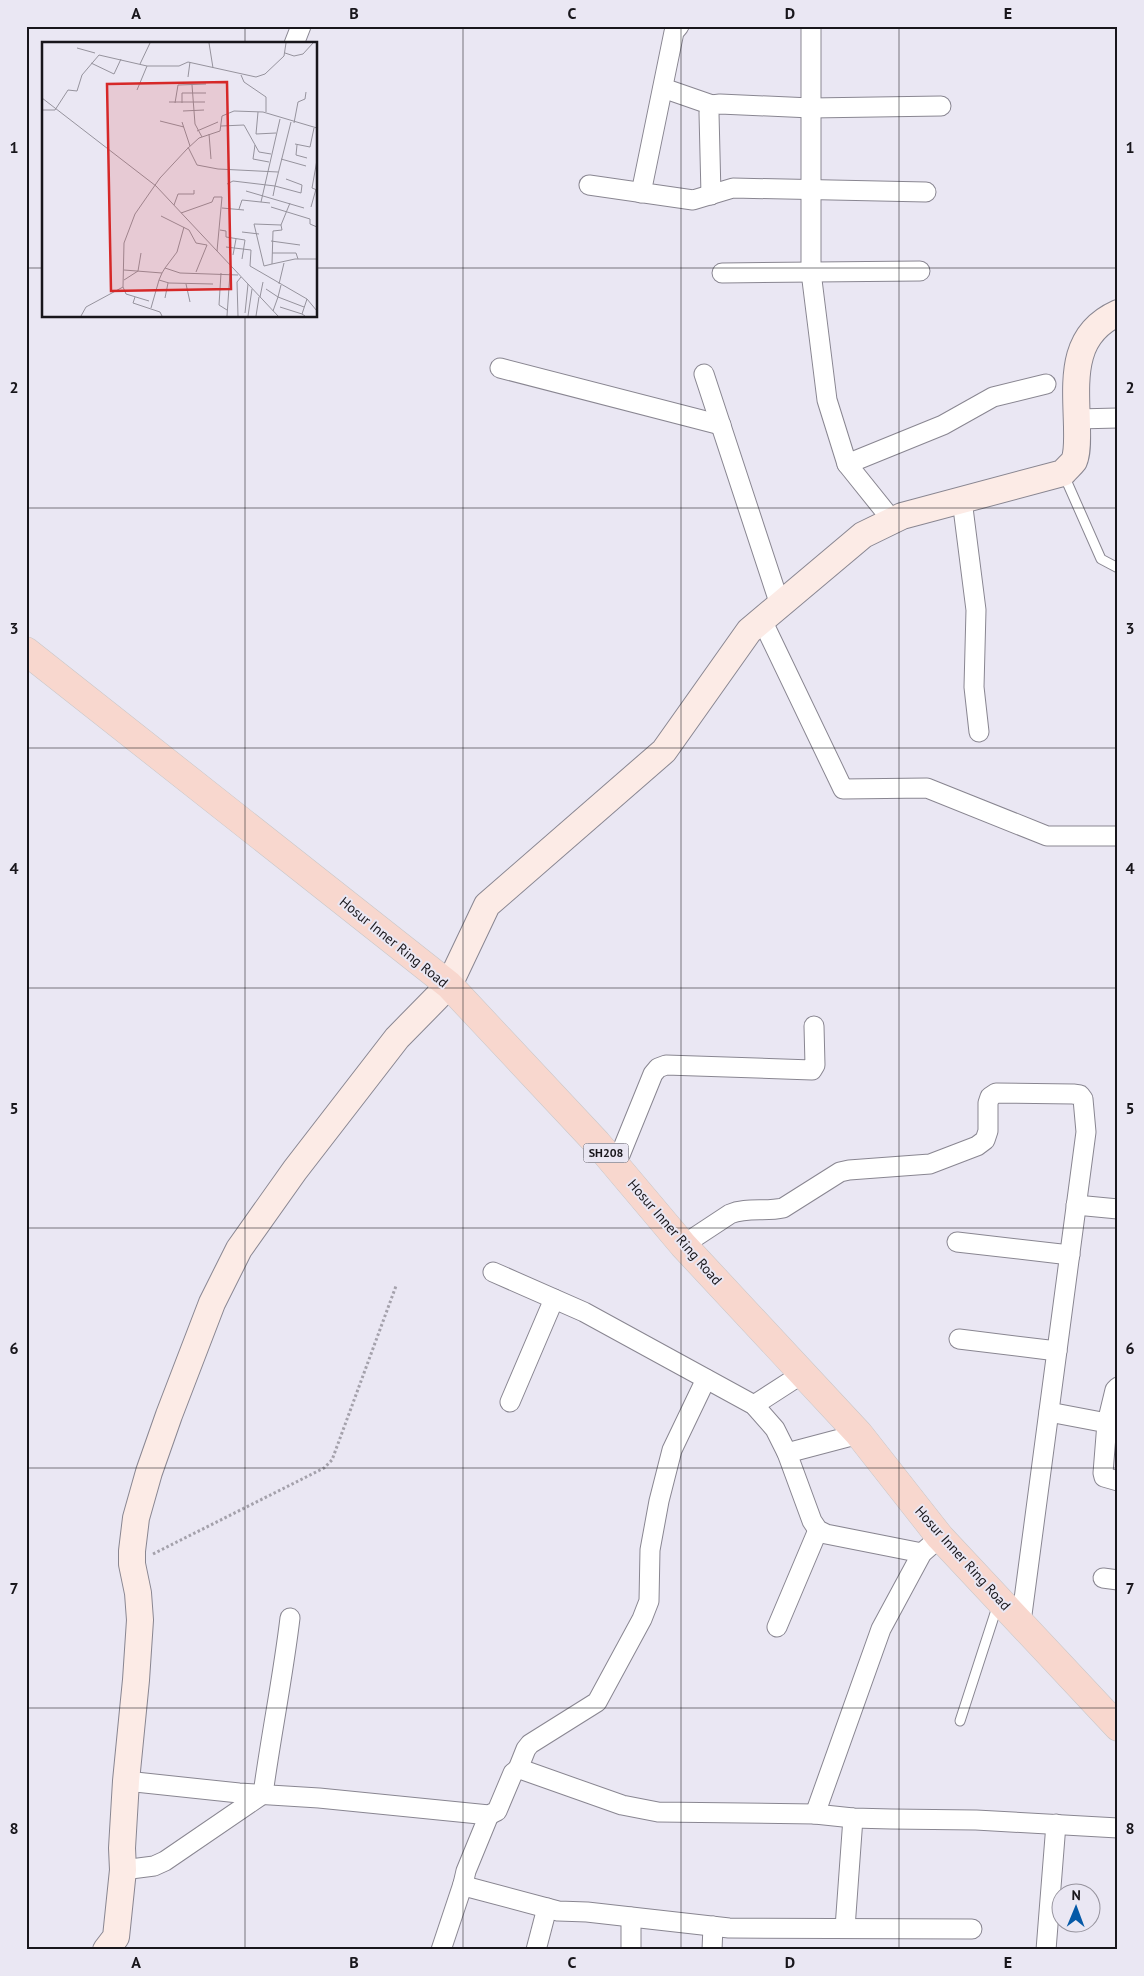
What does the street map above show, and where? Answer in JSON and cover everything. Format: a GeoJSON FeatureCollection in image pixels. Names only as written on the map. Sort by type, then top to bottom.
{"type":"FeatureCollection","features":[{"type":"Feature","properties":{"kind":"main road","name":"Hosur Inner Ring Road"},"geometry":{"type":"LineString","coordinates":[[26,651],[449,985],[616,1165],[683,1245],[859,1434],[931,1545],[999,1599],[1118,1726]]}},
{"type":"Feature","properties":{"kind":"street"},"geometry":{"type":"LineString","coordinates":[[295,42],[302,26]]}},
{"type":"Feature","properties":{"kind":"street"},"geometry":{"type":"LineString","coordinates":[[641,193],[674,32],[679,26]]}},
{"type":"Feature","properties":{"kind":"street"},"geometry":{"type":"LineString","coordinates":[[811,26],[811,272],[827,400],[847,464],[892,520]]}},
{"type":"Feature","properties":{"kind":"street"},"geometry":{"type":"LineString","coordinates":[[663,88],[712,105],[811,108],[941,106]]}},
{"type":"Feature","properties":{"kind":"street"},"geometry":{"type":"LineString","coordinates":[[711,195],[709,113],[712,105]]}},
{"type":"Feature","properties":{"kind":"street"},"geometry":{"type":"LineString","coordinates":[[589,185],[693,200],[733,188],[926,192]]}},
{"type":"Feature","properties":{"kind":"street"},"geometry":{"type":"LineString","coordinates":[[722,273],[920,271]]}},
{"type":"Feature","properties":{"kind":"street"},"geometry":{"type":"LineString","coordinates":[[115,1945],[123,1870],[122,1848],[126,1781],[140,1620],[138,1593],[132,1564],[136,1518],[149,1472],[212,1303],[239,1249],[295,1170],[396,1038],[449,985],[487,905],[664,751],[749,631],[863,535],[892,520],[1063,473],[1074,461],[1077,440],[1076,380],[1080,350],[1093,330],[1109,317],[1118,313]]}},
{"type":"Feature","properties":{"kind":"street"},"geometry":{"type":"LineString","coordinates":[[500,368],[721,425]]}},
{"type":"Feature","properties":{"kind":"street"},"geometry":{"type":"LineString","coordinates":[[704,374],[721,425],[771,613],[843,789],[927,788],[1046,836],[1118,836]]}},
{"type":"Feature","properties":{"kind":"street"},"geometry":{"type":"LineString","coordinates":[[847,464],[943,425],[993,397],[1046,384]]}},
{"type":"Feature","properties":{"kind":"street"},"geometry":{"type":"LineString","coordinates":[[1077,419],[1118,418]]}},
{"type":"Feature","properties":{"kind":"street"},"geometry":{"type":"LineString","coordinates":[[962,500],[976,610],[974,687],[978,732]]}},
{"type":"Feature","properties":{"kind":"street"},"geometry":{"type":"LineString","coordinates":[[616,1165],[653,1074],[658,1068],[666,1064],[812,1070],[815,1065],[814,1026]]}},
{"type":"Feature","properties":{"kind":"street"},"geometry":{"type":"LineString","coordinates":[[683,1245],[737,1210],[773,1210],[783,1208],[840,1172],[930,1164],[977,1146],[985,1140],[988,1131],[988,1103],[990,1097],[996,1094],[1080,1095],[1083,1099],[1086,1132],[1021,1622]]}},
{"type":"Feature","properties":{"kind":"street"},"geometry":{"type":"LineString","coordinates":[[1076,1205],[1118,1209]]}},
{"type":"Feature","properties":{"kind":"street"},"geometry":{"type":"LineString","coordinates":[[957,1242],[1070,1255]]}},
{"type":"Feature","properties":{"kind":"street"},"geometry":{"type":"LineString","coordinates":[[493,1272],[584,1312],[754,1405],[775,1429],[787,1453],[812,1521],[818,1530],[826,1534],[931,1545],[881,1629],[815,1814]]}},
{"type":"Feature","properties":{"kind":"street"},"geometry":{"type":"LineString","coordinates":[[510,1402],[554,1299]]}},
{"type":"Feature","properties":{"kind":"street"},"geometry":{"type":"LineString","coordinates":[[959,1339],[1057,1351]]}},
{"type":"Feature","properties":{"kind":"street"},"geometry":{"type":"LineString","coordinates":[[754,1405],[802,1374]]}},
{"type":"Feature","properties":{"kind":"street"},"geometry":{"type":"LineString","coordinates":[[518,1770],[526,1749],[530,1744],[597,1702],[642,1619],[649,1602],[650,1550],[659,1501],[672,1450],[706,1378]]}},
{"type":"Feature","properties":{"kind":"street"},"geometry":{"type":"LineString","coordinates":[[1118,1387],[1115,1390],[1108,1423],[1103,1473],[1104,1477],[1118,1481]]}},
{"type":"Feature","properties":{"kind":"street"},"geometry":{"type":"LineString","coordinates":[[1049,1412],[1108,1423]]}},
{"type":"Feature","properties":{"kind":"street"},"geometry":{"type":"LineString","coordinates":[[787,1453],[859,1434]]}},
{"type":"Feature","properties":{"kind":"street"},"geometry":{"type":"LineString","coordinates":[[777,1627],[818,1530]]}},
{"type":"Feature","properties":{"kind":"street"},"geometry":{"type":"LineString","coordinates":[[123,1870],[154,1866],[165,1861],[263,1794],[267,1761],[283,1675],[290,1618]]}},
{"type":"Feature","properties":{"kind":"street"},"geometry":{"type":"LineString","coordinates":[[126,1781],[489,1815],[497,1811],[513,1773],[523,1770],[622,1805],[658,1812],[815,1814],[853,1818],[976,1820],[1118,1828]]}},
{"type":"Feature","properties":{"kind":"street"},"geometry":{"type":"LineString","coordinates":[[441,1950],[466,1871],[489,1815]]}},
{"type":"Feature","properties":{"kind":"street"},"geometry":{"type":"LineString","coordinates":[[845,1928],[853,1818]]}},
{"type":"Feature","properties":{"kind":"street"},"geometry":{"type":"LineString","coordinates":[[1046,1950],[1056,1824]]}},
{"type":"Feature","properties":{"kind":"street"},"geometry":{"type":"LineString","coordinates":[[463,1884],[468,1887],[558,1911],[587,1912],[729,1928],[972,1929]]}},
{"type":"Feature","properties":{"kind":"street"},"geometry":{"type":"LineString","coordinates":[[536,1950],[546,1908]]}},
{"type":"Feature","properties":{"kind":"street"},"geometry":{"type":"LineString","coordinates":[[631,1917],[631,1950]]}},
{"type":"Feature","properties":{"kind":"street"},"geometry":{"type":"LineString","coordinates":[[712,1950],[713,1926]]}},
{"type":"Feature","properties":{"kind":"lane"},"geometry":{"type":"LineString","coordinates":[[1063,473],[1101,559],[1118,568]]}},
{"type":"Feature","properties":{"kind":"lane"},"geometry":{"type":"LineString","coordinates":[[960,1721],[999,1599]]}},
{"type":"Feature","properties":{"kind":"path"},"geometry":{"type":"LineString","coordinates":[[132,1564],[324,1468],[332,1460],[396,1286]]}}]}
